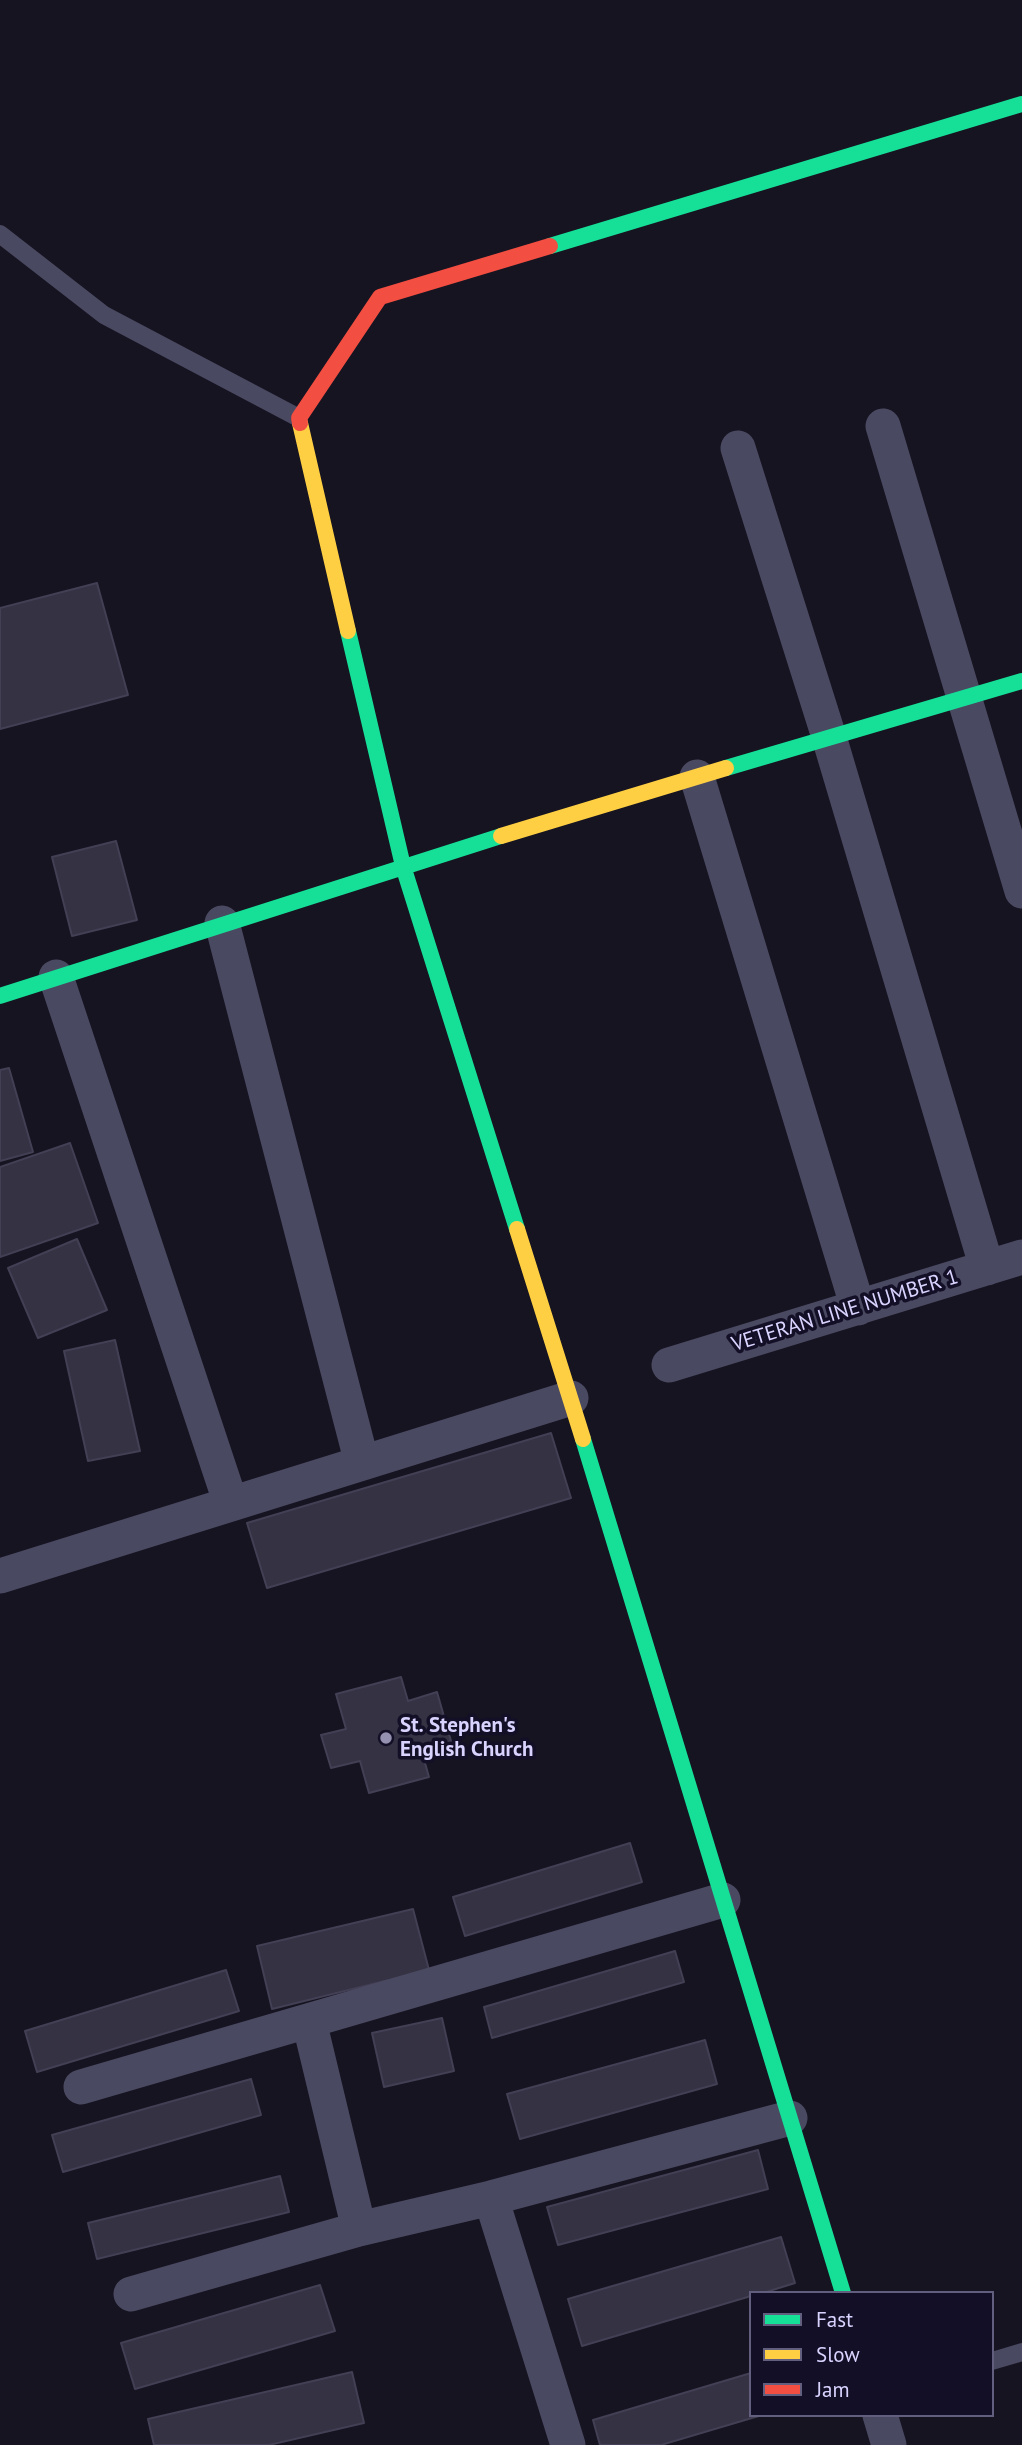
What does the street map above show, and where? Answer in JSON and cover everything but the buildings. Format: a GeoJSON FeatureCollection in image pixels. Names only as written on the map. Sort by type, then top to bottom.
{"type":"FeatureCollection","features":[{"type":"Feature","properties":{"kind":"street"},"geometry":{"type":"LineString","coordinates":[[842,2291],[571,1398],[402,866],[299,418],[380,297],[1022,104]]}},
{"type":"Feature","properties":{"kind":"street"},"geometry":{"type":"LineString","coordinates":[[883,426],[1022,891]]}},
{"type":"Feature","properties":{"kind":"street"},"geometry":{"type":"LineString","coordinates":[[738,448],[829,737],[987,1268]]}},
{"type":"Feature","properties":{"kind":"street"},"geometry":{"type":"LineString","coordinates":[[0,996],[402,866],[963,696],[1022,681]]}},
{"type":"Feature","properties":{"kind":"street"},"geometry":{"type":"LineString","coordinates":[[697,777],[858,1308]]}},
{"type":"Feature","properties":{"kind":"street"},"geometry":{"type":"LineString","coordinates":[[222,923],[362,1463]]}},
{"type":"Feature","properties":{"kind":"street"},"geometry":{"type":"LineString","coordinates":[[56,977],[231,1504]]}},
{"type":"Feature","properties":{"kind":"street","name":"VETERAN LINE NUMBER 1"},"geometry":{"type":"LineString","coordinates":[[669,1365],[1022,1257]]}},
{"type":"Feature","properties":{"kind":"street"},"geometry":{"type":"LineString","coordinates":[[0,1576],[571,1398]]}},
{"type":"Feature","properties":{"kind":"street"},"geometry":{"type":"LineString","coordinates":[[81,2087],[723,1900]]}},
{"type":"Feature","properties":{"kind":"street"},"geometry":{"type":"LineString","coordinates":[[309,2021],[359,2229]]}},
{"type":"Feature","properties":{"kind":"street"},"geometry":{"type":"LineString","coordinates":[[131,2294],[359,2229],[491,2198],[790,2118]]}},
{"type":"Feature","properties":{"kind":"street"},"geometry":{"type":"LineString","coordinates":[[491,2198],[568,2445]]}},
{"type":"Feature","properties":{"kind":"street"},"geometry":{"type":"LineString","coordinates":[[881,2417],[889,2445]]}},
{"type":"Feature","properties":{"kind":"lane"},"geometry":{"type":"LineString","coordinates":[[0,234],[104,315],[299,418]]}},
{"type":"Feature","properties":{"kind":"lane"},"geometry":{"type":"LineString","coordinates":[[994,2360],[1022,2352]]}},
{"type":"Feature","properties":{"kind":"traffic: fast"},"geometry":{"type":"LineString","coordinates":[[550,246],[1022,104]]}},
{"type":"Feature","properties":{"kind":"traffic: fast"},"geometry":{"type":"LineString","coordinates":[[348,631],[403,866],[517,1229]]}},
{"type":"Feature","properties":{"kind":"traffic: fast"},"geometry":{"type":"LineString","coordinates":[[726,768],[1022,681]]}},
{"type":"Feature","properties":{"kind":"traffic: fast"},"geometry":{"type":"LineString","coordinates":[[0,996],[501,836]]}},
{"type":"Feature","properties":{"kind":"traffic: fast"},"geometry":{"type":"LineString","coordinates":[[583,1439],[842,2291]]}},
{"type":"Feature","properties":{"kind":"traffic: slow"},"geometry":{"type":"LineString","coordinates":[[300,423],[348,631]]}},
{"type":"Feature","properties":{"kind":"traffic: slow"},"geometry":{"type":"LineString","coordinates":[[501,836],[726,768]]}},
{"type":"Feature","properties":{"kind":"traffic: slow"},"geometry":{"type":"LineString","coordinates":[[517,1229],[583,1439]]}},
{"type":"Feature","properties":{"kind":"traffic: jam"},"geometry":{"type":"LineString","coordinates":[[300,423],[299,418],[380,297],[550,246]]}},
{"type":"Feature","properties":{"kind":"place","name":"St. Stephen's English Church"},"geometry":{"type":"Point","coordinates":[386,1738]}}]}
